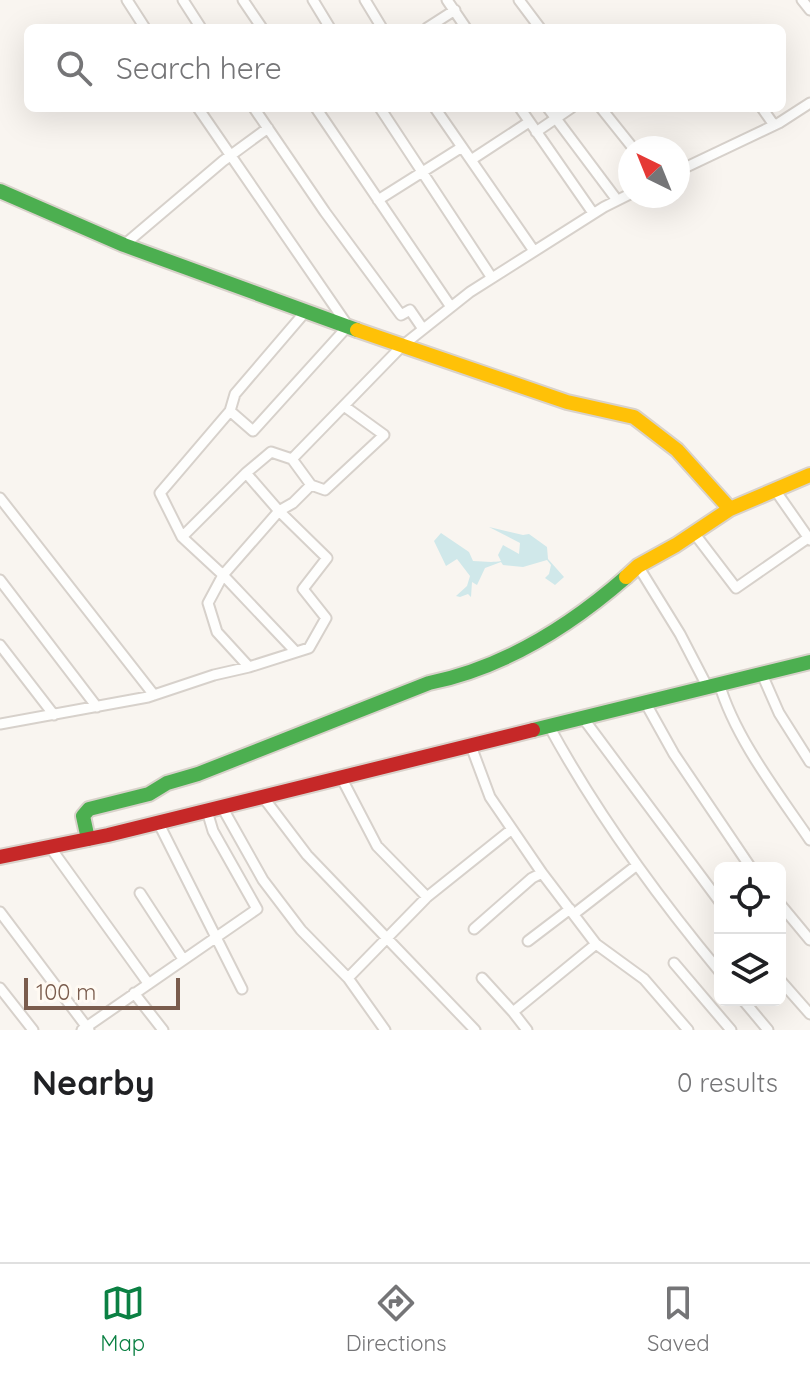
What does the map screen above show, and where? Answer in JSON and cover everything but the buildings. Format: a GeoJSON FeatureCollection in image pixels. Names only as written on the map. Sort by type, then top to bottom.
{"type":"FeatureCollection","features":[{"type":"Feature","properties":{"kind":"street"},"geometry":{"type":"LineString","coordinates":[[127,0],[142,24]]}},
{"type":"Feature","properties":{"kind":"street"},"geometry":{"type":"LineString","coordinates":[[183,0],[198,24]]}},
{"type":"Feature","properties":{"kind":"street"},"geometry":{"type":"LineString","coordinates":[[243,0],[259,24]]}},
{"type":"Feature","properties":{"kind":"street"},"geometry":{"type":"LineString","coordinates":[[313,0],[328,24]]}},
{"type":"Feature","properties":{"kind":"street"},"geometry":{"type":"LineString","coordinates":[[365,0],[380,24]]}},
{"type":"Feature","properties":{"kind":"street"},"geometry":{"type":"LineString","coordinates":[[447,0],[464,24]]}},
{"type":"Feature","properties":{"kind":"street"},"geometry":{"type":"LineString","coordinates":[[519,0],[537,24]]}},
{"type":"Feature","properties":{"kind":"street"},"geometry":{"type":"LineString","coordinates":[[802,0],[810,10]]}},
{"type":"Feature","properties":{"kind":"street"},"geometry":{"type":"LineString","coordinates":[[433,24],[455,10]]}},
{"type":"Feature","properties":{"kind":"street"},"geometry":{"type":"LineString","coordinates":[[690,165],[774,125],[810,103]]}},
{"type":"Feature","properties":{"kind":"street"},"geometry":{"type":"LineString","coordinates":[[201,112],[348,326]]}},
{"type":"Feature","properties":{"kind":"street"},"geometry":{"type":"LineString","coordinates":[[257,112],[401,315],[410,310],[423,329]]}},
{"type":"Feature","properties":{"kind":"street"},"geometry":{"type":"LineString","coordinates":[[319,112],[451,307]]}},
{"type":"Feature","properties":{"kind":"street"},"geometry":{"type":"LineString","coordinates":[[383,112],[492,278]]}},
{"type":"Feature","properties":{"kind":"street"},"geometry":{"type":"LineString","coordinates":[[438,112],[534,251]]}},
{"type":"Feature","properties":{"kind":"street"},"geometry":{"type":"LineString","coordinates":[[523,112],[593,213]]}},
{"type":"Feature","properties":{"kind":"street"},"geometry":{"type":"LineString","coordinates":[[292,459],[402,346],[423,329],[492,278],[617,200],[551,112]]}},
{"type":"Feature","properties":{"kind":"street"},"geometry":{"type":"LineString","coordinates":[[536,132],[565,112]]}},
{"type":"Feature","properties":{"kind":"street"},"geometry":{"type":"LineString","coordinates":[[607,112],[624,136]]}},
{"type":"Feature","properties":{"kind":"street"},"geometry":{"type":"LineString","coordinates":[[765,112],[774,125]]}},
{"type":"Feature","properties":{"kind":"street"},"geometry":{"type":"LineString","coordinates":[[471,160],[529,122]]}},
{"type":"Feature","properties":{"kind":"street"},"geometry":{"type":"LineString","coordinates":[[124,245],[230,155],[268,128]]}},
{"type":"Feature","properties":{"kind":"street"},"geometry":{"type":"LineString","coordinates":[[378,200],[462,147]]}},
{"type":"Feature","properties":{"kind":"street"},"geometry":{"type":"LineString","coordinates":[[0,191],[124,245],[402,346],[567,402],[634,417],[677,450],[730,509]]}},
{"type":"Feature","properties":{"kind":"street"},"geometry":{"type":"LineString","coordinates":[[295,651],[182,537],[160,493],[230,411],[235,394],[306,311]]}},
{"type":"Feature","properties":{"kind":"street"},"geometry":{"type":"LineString","coordinates":[[230,411],[253,431],[348,326]]}},
{"type":"Feature","properties":{"kind":"street"},"geometry":{"type":"LineString","coordinates":[[182,537],[271,452],[292,459],[311,485],[325,490],[384,435],[344,406]]}},
{"type":"Feature","properties":{"kind":"street"},"geometry":{"type":"LineString","coordinates":[[0,724],[154,695],[309,648],[326,618],[303,589],[327,558],[246,473]]}},
{"type":"Feature","properties":{"kind":"street"},"geometry":{"type":"LineString","coordinates":[[88,839],[83,816],[89,809],[149,794],[167,783],[198,774],[429,683],[463,676],[550,635],[603,597],[638,566],[730,509],[810,475]]}},
{"type":"Feature","properties":{"kind":"street"},"geometry":{"type":"LineString","coordinates":[[249,667],[217,632],[208,603],[223,575],[279,511],[293,503],[311,485]]}},
{"type":"Feature","properties":{"kind":"street"},"geometry":{"type":"LineString","coordinates":[[694,533],[736,588],[809,539],[775,490]]}},
{"type":"Feature","properties":{"kind":"street"},"geometry":{"type":"LineString","coordinates":[[0,498],[154,695]]}},
{"type":"Feature","properties":{"kind":"street"},"geometry":{"type":"LineString","coordinates":[[638,566],[743,738],[810,840]]}},
{"type":"Feature","properties":{"kind":"street"},"geometry":{"type":"LineString","coordinates":[[0,580],[97,707]]}},
{"type":"Feature","properties":{"kind":"street"},"geometry":{"type":"LineString","coordinates":[[0,645],[54,715]]}},
{"type":"Feature","properties":{"kind":"street"},"geometry":{"type":"LineString","coordinates":[[0,857],[207,811],[810,662]]}},
{"type":"Feature","properties":{"kind":"street"},"geometry":{"type":"LineString","coordinates":[[761,672],[779,713],[810,762]]}},
{"type":"Feature","properties":{"kind":"street"},"geometry":{"type":"LineString","coordinates":[[645,702],[674,754],[747,862]]}},
{"type":"Feature","properties":{"kind":"street"},"geometry":{"type":"LineString","coordinates":[[583,718],[714,894]]}},
{"type":"Feature","properties":{"kind":"street"},"geometry":{"type":"LineString","coordinates":[[549,726],[581,784],[637,865],[714,964]]}},
{"type":"Feature","properties":{"kind":"street"},"geometry":{"type":"LineString","coordinates":[[471,746],[490,797],[596,944],[644,979],[688,1030]]}},
{"type":"Feature","properties":{"kind":"street"},"geometry":{"type":"LineString","coordinates":[[341,777],[377,846],[427,897]]}},
{"type":"Feature","properties":{"kind":"street"},"geometry":{"type":"LineString","coordinates":[[263,797],[307,855],[475,1030]]}},
{"type":"Feature","properties":{"kind":"street"},"geometry":{"type":"LineString","coordinates":[[222,807],[263,880],[301,930],[348,978],[385,1030]]}},
{"type":"Feature","properties":{"kind":"street"},"geometry":{"type":"LineString","coordinates":[[0,912],[86,1029],[257,909],[213,831],[207,811]]}},
{"type":"Feature","properties":{"kind":"street"},"geometry":{"type":"LineString","coordinates":[[158,822],[242,989]]}},
{"type":"Feature","properties":{"kind":"street"},"geometry":{"type":"LineString","coordinates":[[348,978],[427,897],[512,829]]}},
{"type":"Feature","properties":{"kind":"street"},"geometry":{"type":"LineString","coordinates":[[50,847],[148,983]]}},
{"type":"Feature","properties":{"kind":"street"},"geometry":{"type":"LineString","coordinates":[[528,941],[637,865]]}},
{"type":"Feature","properties":{"kind":"street"},"geometry":{"type":"LineString","coordinates":[[474,929],[532,878],[542,873]]}},
{"type":"Feature","properties":{"kind":"street"},"geometry":{"type":"LineString","coordinates":[[140,893],[183,959]]}},
{"type":"Feature","properties":{"kind":"street"},"geometry":{"type":"LineString","coordinates":[[786,911],[810,940]]}},
{"type":"Feature","properties":{"kind":"street"},"geometry":{"type":"LineString","coordinates":[[513,1012],[596,944]]}},
{"type":"Feature","properties":{"kind":"street"},"geometry":{"type":"LineString","coordinates":[[674,963],[731,1030]]}},
{"type":"Feature","properties":{"kind":"street"},"geometry":{"type":"LineString","coordinates":[[482,978],[527,1030]]}},
{"type":"Feature","properties":{"kind":"street"},"geometry":{"type":"LineString","coordinates":[[786,987],[810,1014]]}},
{"type":"Feature","properties":{"kind":"street"},"geometry":{"type":"LineString","coordinates":[[0,988],[33,1030]]}},
{"type":"Feature","properties":{"kind":"street"},"geometry":{"type":"LineString","coordinates":[[134,993],[163,1030]]}},
{"type":"Feature","properties":{"kind":"street"},"geometry":{"type":"LineString","coordinates":[[748,1006],[768,1030]]}},
{"type":"Feature","properties":{"kind":"water"},"geometry":{"type":"Polygon","coordinates":[[[489,527],[529,534],[547,547],[548,559],[564,577],[555,585],[545,578],[551,565],[547,560],[523,567],[503,565],[501,562],[485,568],[477,585],[472,582],[471,597],[468,594],[456,596],[467,586],[470,576],[457,559],[446,566],[434,541],[441,533],[469,552],[473,561],[501,561],[498,555],[503,545],[519,554],[520,543],[489,527]]]}},
{"type":"Feature","properties":{"kind":"traffic: fast"},"geometry":{"type":"LineString","coordinates":[[0,191],[124,245],[357,330]]}},
{"type":"Feature","properties":{"kind":"traffic: fast"},"geometry":{"type":"LineString","coordinates":[[88,839],[83,816],[89,809],[149,794],[167,783],[198,774],[429,683],[509,656],[559,628],[626,577]]}},
{"type":"Feature","properties":{"kind":"traffic: fast"},"geometry":{"type":"LineString","coordinates":[[533,730],[810,662]]}},
{"type":"Feature","properties":{"kind":"traffic: slow"},"geometry":{"type":"LineString","coordinates":[[357,330],[567,402],[634,417],[677,450],[730,509]]}},
{"type":"Feature","properties":{"kind":"traffic: slow"},"geometry":{"type":"LineString","coordinates":[[626,577],[638,566],[730,509],[810,475]]}},
{"type":"Feature","properties":{"kind":"traffic: jam"},"geometry":{"type":"LineString","coordinates":[[0,857],[108,835],[533,730]]}}]}
